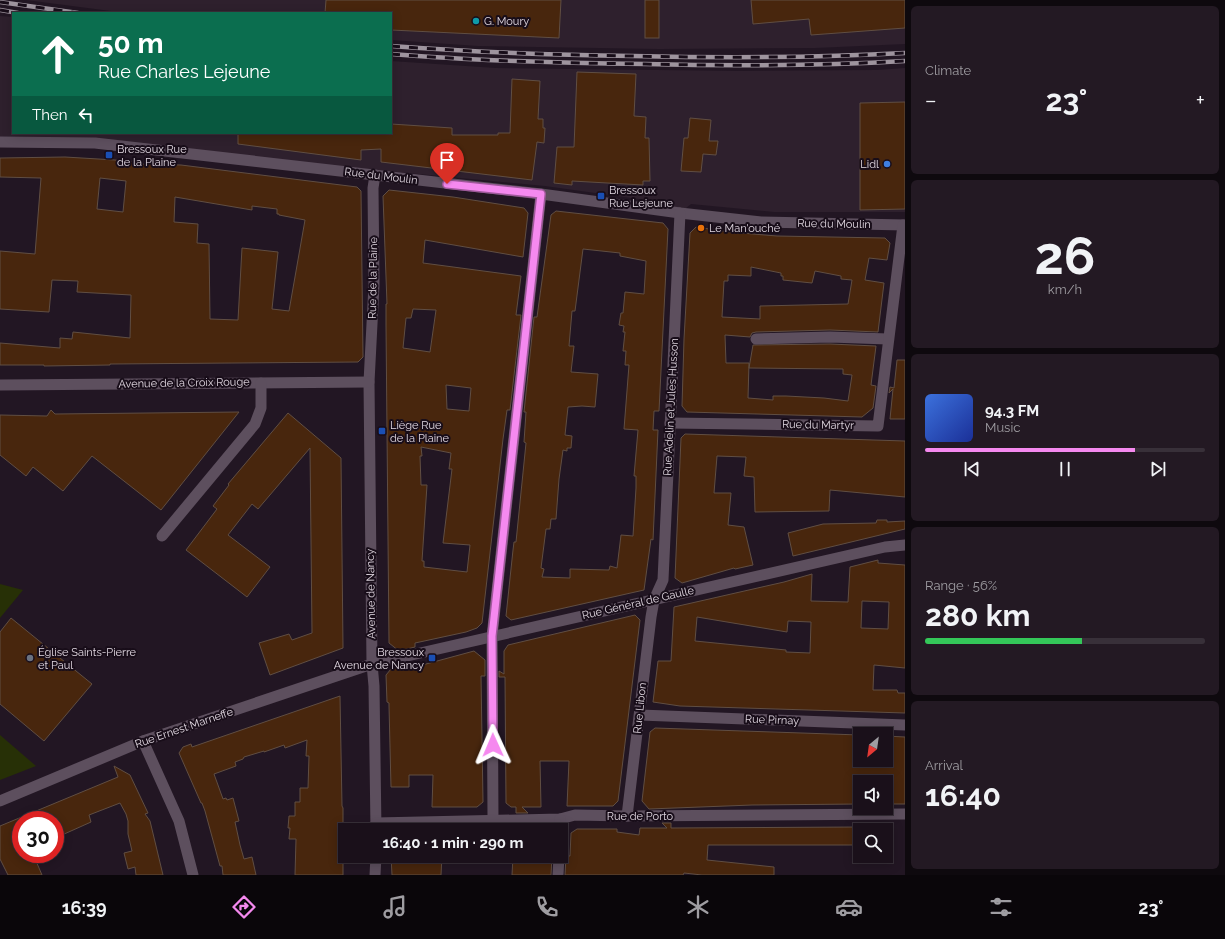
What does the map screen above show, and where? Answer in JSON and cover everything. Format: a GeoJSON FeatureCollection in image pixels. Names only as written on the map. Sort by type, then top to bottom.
{"type":"FeatureCollection","features":[{"type":"Feature","properties":{"kind":"street","name":"Rue du Moulin"},"geometry":{"type":"LineString","coordinates":[[0,142],[95,143],[541,194],[680,213],[761,222],[904,225]]}},
{"type":"Feature","properties":{"kind":"street","name":"Rue de la Plaine"},"geometry":{"type":"LineString","coordinates":[[369,382],[374,285],[374,175]]}},
{"type":"Feature","properties":{"kind":"street"},"geometry":{"type":"LineString","coordinates":[[493,819],[492,636],[541,194]]}},
{"type":"Feature","properties":{"kind":"street","name":"Rue Adelin et Jules Husson"},"geometry":{"type":"LineString","coordinates":[[654,600],[663,580],[680,213]]}},
{"type":"Feature","properties":{"kind":"street","name":"Rue du Martyr"},"geometry":{"type":"LineString","coordinates":[[670,423],[878,426],[888,339],[904,225]]}},
{"type":"Feature","properties":{"kind":"street"},"geometry":{"type":"LineString","coordinates":[[756,339],[830,337],[888,339]]}},
{"type":"Feature","properties":{"kind":"street","name":"Avenue de la Croix Rouge"},"geometry":{"type":"LineString","coordinates":[[0,385],[369,382]]}},
{"type":"Feature","properties":{"kind":"street","name":"Avenue de Nancy"},"geometry":{"type":"LineString","coordinates":[[369,382],[372,664],[374,686],[376,823]]}},
{"type":"Feature","properties":{"kind":"street"},"geometry":{"type":"LineString","coordinates":[[162,536],[255,424],[261,408],[261,383]]}},
{"type":"Feature","properties":{"kind":"street","name":"Rue Général de Gaulle"},"geometry":{"type":"LineString","coordinates":[[372,664],[885,547],[905,546]]}},
{"type":"Feature","properties":{"kind":"street","name":"Rue Libon"},"geometry":{"type":"LineString","coordinates":[[627,816],[640,715],[643,677],[654,600]]}},
{"type":"Feature","properties":{"kind":"street","name":"Rue Ernest Marneffe"},"geometry":{"type":"LineString","coordinates":[[0,802],[143,741],[372,664]]}},
{"type":"Feature","properties":{"kind":"street","name":"Rue Pirnay"},"geometry":{"type":"LineString","coordinates":[[640,715],[905,725]]}},
{"type":"Feature","properties":{"kind":"street"},"geometry":{"type":"LineString","coordinates":[[143,741],[179,821],[192,875]]}},
{"type":"Feature","properties":{"kind":"street","name":"Rue de Porto"},"geometry":{"type":"LineString","coordinates":[[562,823],[575,815],[905,814]]}},
{"type":"Feature","properties":{"kind":"street","name":"Rue de Porto"},"geometry":{"type":"LineString","coordinates":[[426,823],[493,819],[547,823]]}},
{"type":"Feature","properties":{"kind":"street"},"geometry":{"type":"LineString","coordinates":[[376,863],[376,875]]}},
{"type":"Feature","properties":{"kind":"street"},"geometry":{"type":"LineString","coordinates":[[558,875],[559,863]]}},
{"type":"Feature","properties":{"kind":"shaded area"},"geometry":{"type":"Polygon","coordinates":[[[26,0],[905,0],[905,44],[815,48],[659,49],[478,46],[392,40],[392,12],[118,12],[26,0]]]}},
{"type":"Feature","properties":{"kind":"shaded area"},"geometry":{"type":"Polygon","coordinates":[[[0,16],[12,17],[12,134],[392,134],[392,61],[496,68],[740,71],[877,70],[905,68],[905,212],[774,212],[691,204],[680,213],[667,203],[545,186],[95,143],[0,145],[0,16]]]}},
{"type":"Feature","properties":{"kind":"green space"},"geometry":{"type":"Polygon","coordinates":[[[0,584],[23,590],[0,618],[0,584]]]}},
{"type":"Feature","properties":{"kind":"green space"},"geometry":{"type":"Polygon","coordinates":[[[0,735],[36,766],[0,780],[0,735]]]}},
{"type":"Feature","properties":{"kind":"building","name":"G. Moury"},"geometry":{"type":"Polygon","coordinates":[[[326,0],[561,0],[559,38],[392,30],[392,12],[325,12],[326,0]]]}},
{"type":"Feature","properties":{"kind":"building"},"geometry":{"type":"Polygon","coordinates":[[[645,0],[659,0],[659,38],[645,38],[645,0]]]}},
{"type":"Feature","properties":{"kind":"building"},"geometry":{"type":"Polygon","coordinates":[[[751,0],[905,0],[905,28],[811,35],[809,19],[753,24],[751,0]]]}},
{"type":"Feature","properties":{"kind":"building"},"geometry":{"type":"Polygon","coordinates":[[[577,72],[636,74],[634,116],[646,117],[645,138],[649,138],[650,181],[643,181],[643,185],[572,181],[572,185],[554,183],[557,147],[574,147],[577,72]]]}},
{"type":"Feature","properties":{"kind":"building"},"geometry":{"type":"Polygon","coordinates":[[[512,79],[540,81],[538,119],[543,119],[543,128],[545,128],[544,143],[537,142],[532,180],[381,162],[381,149],[361,150],[361,160],[238,144],[238,134],[392,134],[392,124],[452,128],[452,135],[498,135],[498,133],[510,133],[512,79]]]}},
{"type":"Feature","properties":{"kind":"building"},"geometry":{"type":"Polygon","coordinates":[[[905,102],[905,209],[860,210],[860,103],[905,102]]]}},
{"type":"Feature","properties":{"kind":"building"},"geometry":{"type":"Polygon","coordinates":[[[690,118],[711,120],[709,141],[718,141],[716,155],[703,154],[701,172],[681,171],[684,138],[688,138],[690,118]]]}},
{"type":"Feature","properties":{"kind":"building"},"geometry":{"type":"Polygon","coordinates":[[[65,157],[139,162],[139,164],[181,165],[357,187],[361,191],[363,357],[358,362],[44,366],[0,365],[0,343],[60,348],[60,338],[72,339],[73,332],[130,338],[131,295],[77,292],[78,281],[52,280],[49,312],[0,309],[0,251],[35,254],[41,178],[0,177],[0,158],[65,157]],[[100,178],[97,209],[123,212],[126,181],[100,178]],[[175,197],[174,222],[198,224],[197,243],[209,244],[210,319],[238,320],[242,248],[278,252],[272,309],[289,311],[305,220],[279,215],[277,214],[277,209],[252,206],[252,210],[175,197]]]}},
{"type":"Feature","properties":{"kind":"building"},"geometry":{"type":"Polygon","coordinates":[[[389,190],[453,197],[524,208],[528,213],[523,257],[425,240],[423,263],[521,276],[516,315],[521,315],[510,410],[507,410],[503,439],[482,623],[477,628],[466,632],[415,643],[415,647],[399,651],[389,643],[387,304],[383,196],[389,190]],[[413,309],[411,318],[406,318],[403,348],[430,352],[436,310],[413,309]],[[446,385],[447,409],[469,411],[471,388],[446,385]],[[421,447],[422,456],[420,456],[421,485],[427,485],[422,561],[424,561],[424,567],[467,572],[470,545],[443,543],[452,469],[449,469],[451,453],[421,447]]]}},
{"type":"Feature","properties":{"kind":"building"},"geometry":{"type":"Polygon","coordinates":[[[556,211],[663,223],[668,229],[659,411],[654,411],[653,430],[658,430],[653,540],[651,539],[644,590],[511,620],[506,616],[514,542],[516,542],[526,443],[524,442],[526,412],[524,412],[534,317],[537,317],[551,215],[556,211]],[[583,249],[575,311],[572,311],[569,346],[574,346],[571,372],[598,374],[595,407],[568,407],[565,435],[572,436],[571,448],[567,448],[567,451],[563,450],[556,519],[551,519],[550,529],[546,529],[541,568],[544,569],[542,577],[570,578],[570,569],[609,570],[610,566],[617,568],[621,535],[633,536],[636,488],[636,476],[634,476],[638,430],[624,429],[629,365],[625,365],[626,351],[623,351],[625,332],[623,332],[624,326],[619,325],[621,313],[623,313],[625,292],[644,294],[646,261],[620,256],[620,253],[583,249]]]}},
{"type":"Feature","properties":{"kind":"building"},"geometry":{"type":"Polygon","coordinates":[[[696,227],[729,232],[777,236],[885,238],[890,243],[887,260],[869,258],[865,280],[884,283],[878,332],[830,330],[756,332],[752,333],[750,337],[725,335],[726,363],[749,363],[748,398],[773,400],[773,396],[786,396],[848,401],[852,375],[843,374],[843,369],[749,368],[753,345],[830,344],[876,346],[871,385],[876,386],[873,408],[862,417],[687,412],[682,406],[690,233],[696,227]],[[751,267],[751,276],[728,275],[728,281],[724,281],[722,317],[760,319],[760,306],[848,304],[852,280],[841,279],[841,276],[815,271],[812,283],[783,280],[781,273],[751,267]]]}},
{"type":"Feature","properties":{"kind":"building"},"geometry":{"type":"Polygon","coordinates":[[[897,360],[905,360],[905,419],[890,419],[893,389],[889,393],[890,387],[894,388],[897,360]]]}},
{"type":"Feature","properties":{"kind":"building"},"geometry":{"type":"Polygon","coordinates":[[[51,410],[55,414],[239,412],[161,510],[92,456],[63,491],[33,467],[26,476],[0,455],[0,415],[47,416],[51,410]]]}},
{"type":"Feature","properties":{"kind":"building"},"geometry":{"type":"Polygon","coordinates":[[[288,413],[341,458],[343,648],[270,675],[259,643],[289,634],[292,640],[312,633],[310,448],[258,509],[252,504],[228,535],[270,567],[247,597],[186,550],[217,509],[213,506],[229,485],[228,484],[288,413]]]}},
{"type":"Feature","properties":{"kind":"building"},"geometry":{"type":"Polygon","coordinates":[[[685,434],[905,441],[905,497],[830,490],[829,511],[755,512],[754,477],[744,476],[746,457],[717,456],[714,493],[731,493],[728,525],[744,527],[753,565],[734,568],[682,583],[675,578],[681,438],[685,434]]]}},
{"type":"Feature","properties":{"kind":"building"},"geometry":{"type":"Polygon","coordinates":[[[877,520],[887,520],[887,522],[905,521],[905,529],[793,556],[788,533],[823,524],[876,523],[877,520]]]}},
{"type":"Feature","properties":{"kind":"building"},"geometry":{"type":"Polygon","coordinates":[[[878,560],[878,563],[905,565],[905,668],[874,665],[873,690],[897,690],[898,693],[905,693],[905,713],[680,706],[653,702],[658,661],[671,661],[674,607],[784,582],[812,574],[811,601],[848,602],[850,567],[878,560]],[[862,601],[861,628],[888,629],[889,602],[862,601]],[[697,617],[695,641],[786,650],[786,652],[810,653],[811,622],[788,621],[787,632],[697,617]]]}},
{"type":"Feature","properties":{"kind":"building"},"geometry":{"type":"Polygon","coordinates":[[[635,615],[640,620],[618,801],[613,806],[567,806],[569,761],[540,761],[541,807],[522,807],[528,813],[516,813],[516,807],[511,807],[506,803],[505,677],[499,677],[499,671],[504,674],[504,651],[508,645],[635,615]]]}},
{"type":"Feature","properties":{"kind":"building","name":"Église Saints-Pierre et Paul"},"geometry":{"type":"Polygon","coordinates":[[[11,618],[92,684],[44,741],[0,704],[0,632],[11,618]]]}},
{"type":"Feature","properties":{"kind":"building"},"geometry":{"type":"Polygon","coordinates":[[[474,651],[485,660],[485,676],[481,676],[483,802],[477,807],[432,807],[433,775],[409,775],[409,787],[391,787],[389,703],[387,702],[386,675],[391,669],[415,664],[415,667],[474,651]]]}},
{"type":"Feature","properties":{"kind":"building"},"geometry":{"type":"Polygon","coordinates":[[[340,696],[343,823],[338,823],[338,863],[343,863],[343,875],[295,875],[296,839],[289,839],[289,816],[295,816],[295,802],[300,802],[300,788],[308,788],[309,756],[306,756],[307,740],[285,748],[284,745],[244,757],[243,759],[235,762],[236,766],[214,774],[223,799],[226,798],[227,800],[233,798],[239,821],[235,822],[244,859],[252,857],[256,875],[223,875],[222,866],[220,866],[205,811],[179,753],[183,747],[191,744],[192,747],[340,696]]]}},
{"type":"Feature","properties":{"kind":"building"},"geometry":{"type":"Polygon","coordinates":[[[655,728],[853,735],[853,767],[893,767],[893,736],[905,737],[905,804],[893,804],[893,775],[853,775],[853,804],[752,805],[649,809],[642,801],[650,732],[655,728]]]}},
{"type":"Feature","properties":{"kind":"building"},"geometry":{"type":"Polygon","coordinates":[[[114,766],[130,775],[148,813],[145,814],[150,821],[163,875],[136,875],[135,867],[128,869],[124,853],[132,851],[128,834],[128,821],[120,803],[89,815],[91,822],[64,834],[64,811],[36,811],[118,777],[114,766]]]}},
{"type":"Feature","properties":{"kind":"building"},"geometry":{"type":"Polygon","coordinates":[[[12,821],[12,863],[37,863],[42,875],[8,875],[0,859],[0,826],[12,821]]]}},
{"type":"Feature","properties":{"kind":"building"},"geometry":{"type":"Polygon","coordinates":[[[662,823],[671,823],[671,828],[853,827],[853,845],[708,845],[707,860],[774,867],[774,875],[702,875],[684,873],[683,875],[565,875],[566,863],[568,863],[568,856],[570,856],[571,833],[577,829],[617,829],[617,832],[639,835],[640,828],[667,828],[662,823]]]}},
{"type":"Feature","properties":{"kind":"building"},"geometry":{"type":"Polygon","coordinates":[[[391,863],[442,863],[441,875],[392,875],[391,863]]]}},
{"type":"Feature","properties":{"kind":"building"},"geometry":{"type":"Polygon","coordinates":[[[513,863],[552,863],[551,875],[512,875],[513,863]]]}},
{"type":"Feature","properties":{"kind":"railway"},"geometry":{"type":"LineString","coordinates":[[0,2],[71,12]]}},
{"type":"Feature","properties":{"kind":"railway"},"geometry":{"type":"LineString","coordinates":[[0,10],[12,12]]}},
{"type":"Feature","properties":{"kind":"railway"},"geometry":{"type":"LineString","coordinates":[[392,46],[512,53],[667,57],[803,57],[905,53]]}},
{"type":"Feature","properties":{"kind":"railway"},"geometry":{"type":"LineString","coordinates":[[392,54],[518,61],[677,65],[807,65],[905,61]]}},
{"type":"Feature","properties":{"kind":"place","name":"G. Moury"},"geometry":{"type":"Point","coordinates":[476,21]}},
{"type":"Feature","properties":{"kind":"place","name":"Bressoux Rue de la Plaine"},"geometry":{"type":"Point","coordinates":[109,155]}},
{"type":"Feature","properties":{"kind":"place","name":"Lidl"},"geometry":{"type":"Point","coordinates":[887,164]}},
{"type":"Feature","properties":{"kind":"place","name":"Bressoux Rue Lejeune"},"geometry":{"type":"Point","coordinates":[601,196]}},
{"type":"Feature","properties":{"kind":"place","name":"Le Man'ouché"},"geometry":{"type":"Point","coordinates":[701,228]}},
{"type":"Feature","properties":{"kind":"place","name":"Liège Rue de la Plaine"},"geometry":{"type":"Point","coordinates":[382,431]}},
{"type":"Feature","properties":{"kind":"place","name":"Église Saints-Pierre et Paul"},"geometry":{"type":"Point","coordinates":[30,658]}},
{"type":"Feature","properties":{"kind":"place","name":"Bressoux Avenue de Nancy"},"geometry":{"type":"Point","coordinates":[432,658]}},
{"type":"Feature","properties":{"kind":"route"},"geometry":{"type":"LineString","coordinates":[[447,184],[541,194],[492,636],[493,745]]}}]}
